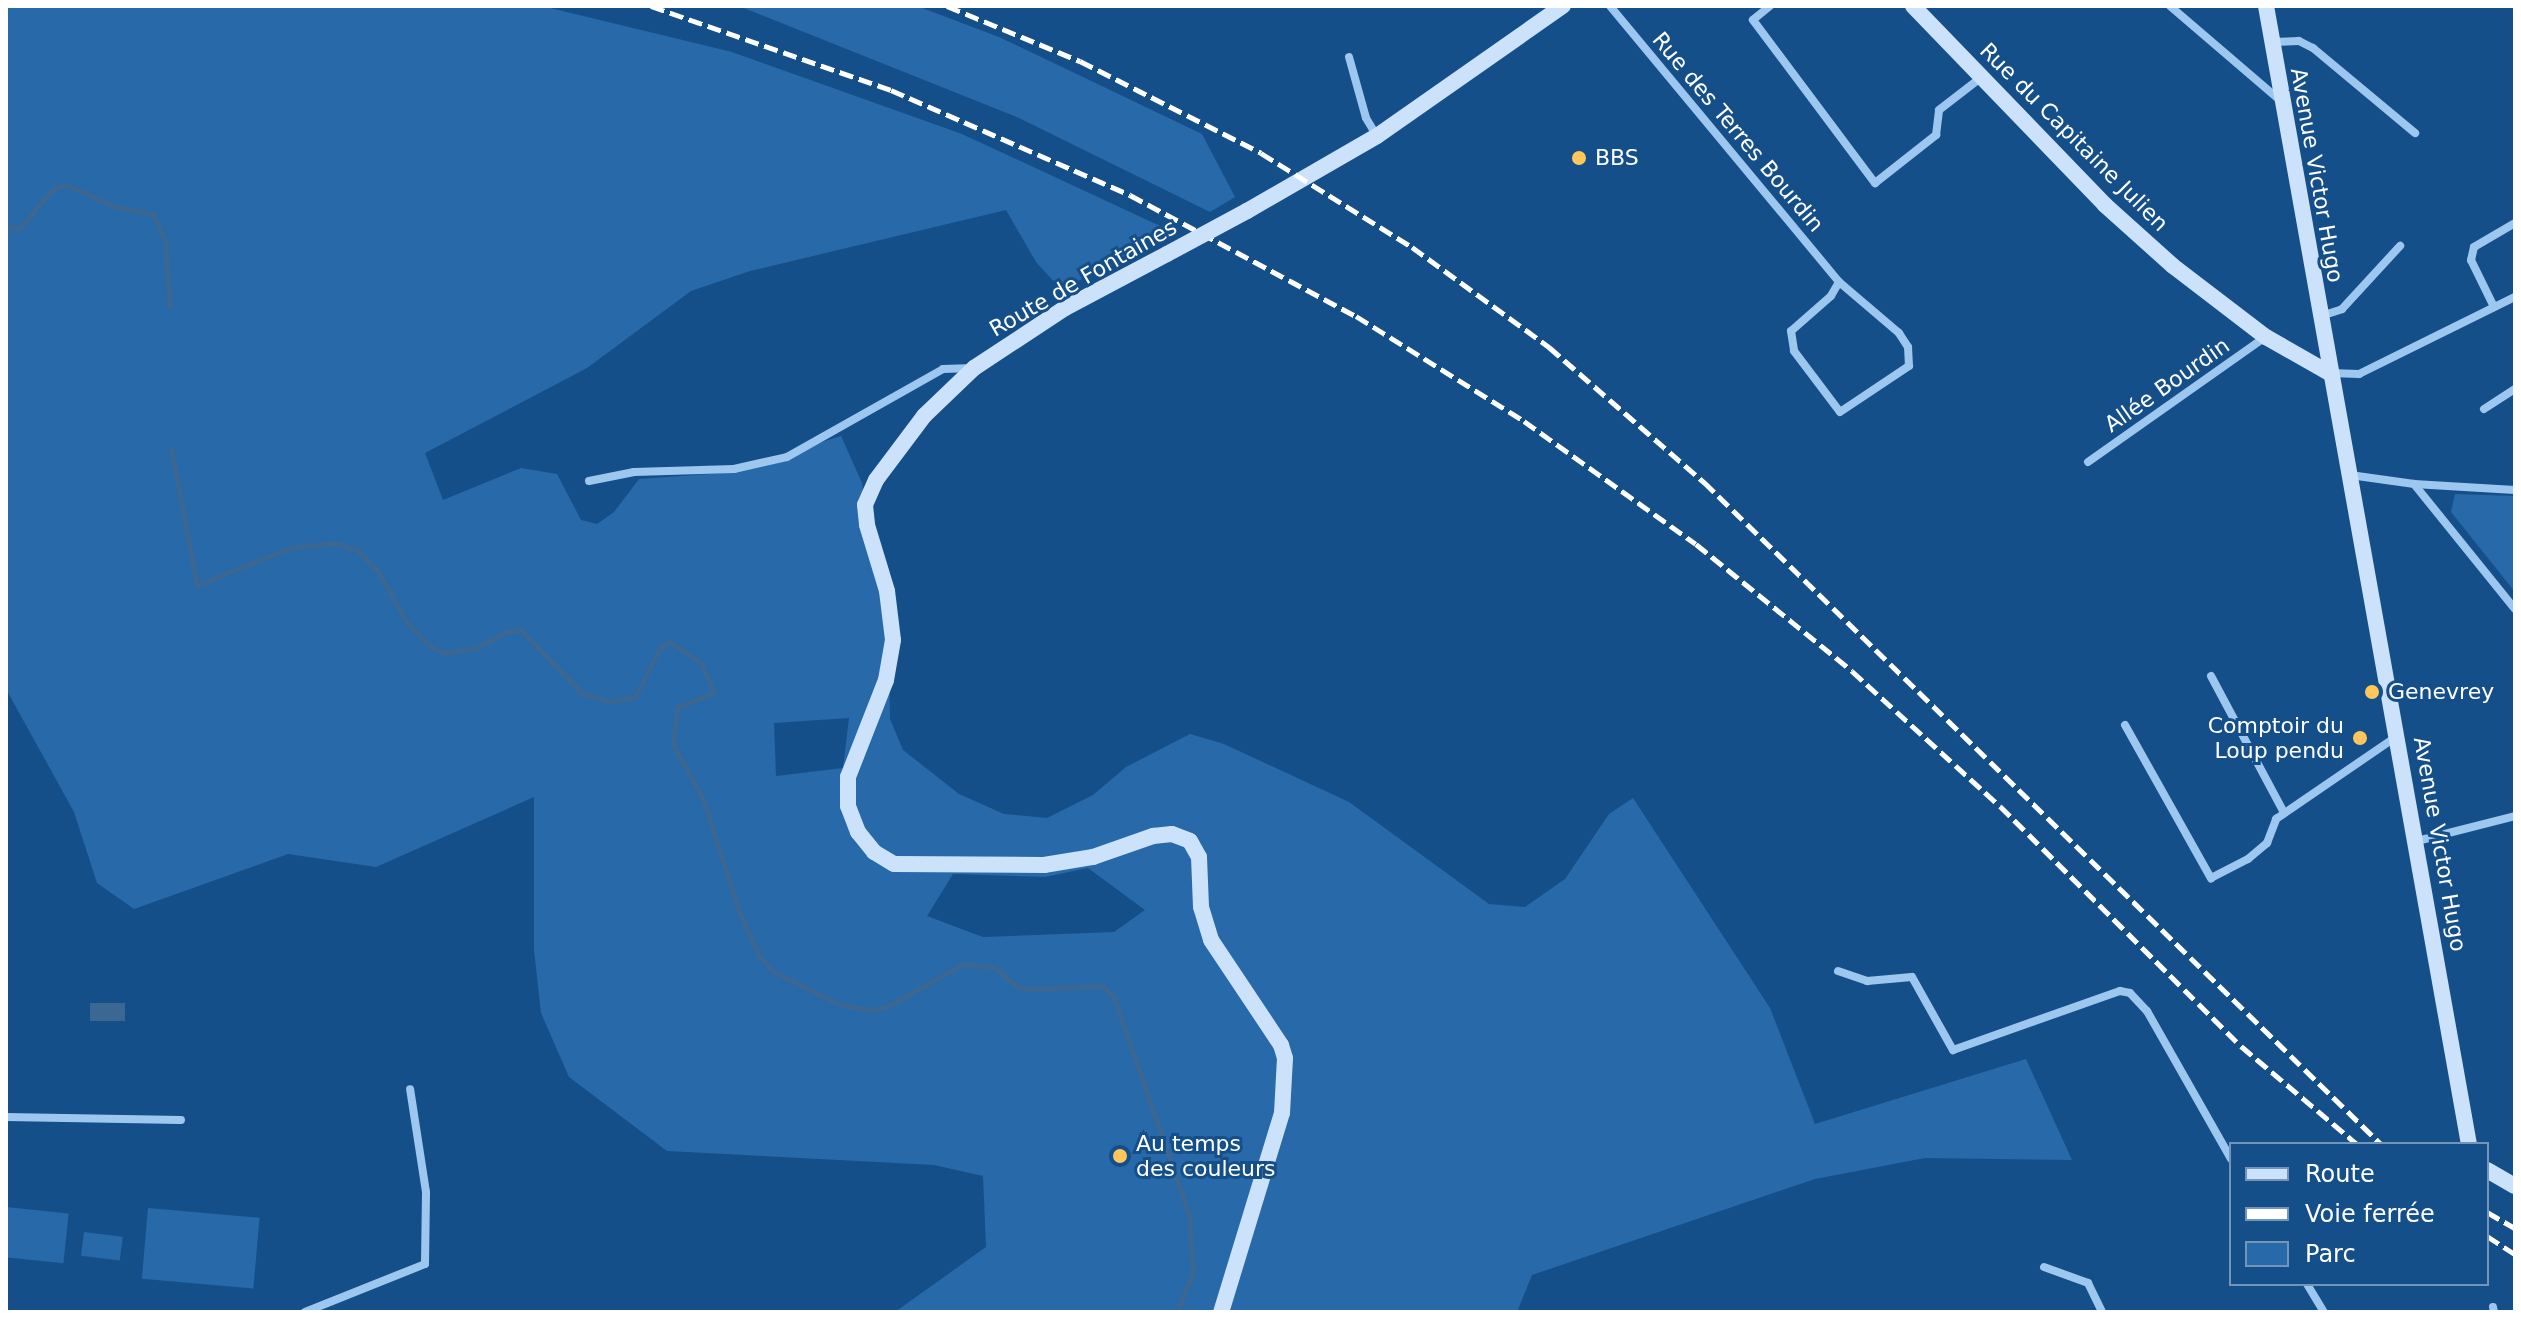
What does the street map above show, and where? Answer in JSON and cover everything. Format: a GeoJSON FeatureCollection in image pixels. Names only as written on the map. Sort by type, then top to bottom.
{"type":"FeatureCollection","features":[{"type":"Feature","properties":{"kind":"street","name":"Route de Fontaines"},"geometry":{"type":"LineString","coordinates":[[1221,1312],[1282,1113],[1285,1058],[1281,1045],[1211,940],[1201,907],[1199,857],[1190,841],[1172,834],[1153,836],[1093,857],[1044,865],[894,864],[874,852],[858,832],[848,806],[848,777],[886,680],[893,640],[865,505],[907,438],[974,368],[1065,308],[1247,211],[1377,136],[1563,6]]}},
{"type":"Feature","properties":{"kind":"street","name":"Rue des Terres Bourdin"},"geometry":{"type":"LineString","coordinates":[[1610,6],[1839,282],[1899,333],[1908,347],[1909,366],[1840,412],[1794,351],[1791,331],[1831,296],[1839,282]]}},
{"type":"Feature","properties":{"kind":"street"},"geometry":{"type":"LineString","coordinates":[[1770,6],[1753,20],[1875,183],[1936,135],[1939,110],[1983,76]]}},
{"type":"Feature","properties":{"kind":"street","name":"Rue du Capitaine Julien"},"geometry":{"type":"LineString","coordinates":[[1913,6],[2105,205],[2173,266],[2266,337],[2329,373]]}},
{"type":"Feature","properties":{"kind":"street"},"geometry":{"type":"LineString","coordinates":[[2170,6],[2282,102]]}},
{"type":"Feature","properties":{"kind":"street","name":"Avenue Victor Hugo"},"geometry":{"type":"LineString","coordinates":[[2266,6],[2319,317],[2398,736],[2469,1142]]}},
{"type":"Feature","properties":{"kind":"street","name":"Avenue Victor Hugo"},"geometry":{"type":"LineString","coordinates":[[2272,42],[2299,41],[2313,48],[2415,133]]}},
{"type":"Feature","properties":{"kind":"street"},"geometry":{"type":"LineString","coordinates":[[1349,57],[1366,118],[1377,136]]}},
{"type":"Feature","properties":{"kind":"street"},"geometry":{"type":"LineString","coordinates":[[2494,307],[2471,260],[2474,247],[2515,223]]}},
{"type":"Feature","properties":{"kind":"street","name":"Avenue Victor Hugo"},"geometry":{"type":"LineString","coordinates":[[2319,317],[2342,309],[2400,246]]}},
{"type":"Feature","properties":{"kind":"street"},"geometry":{"type":"LineString","coordinates":[[2329,373],[2359,374],[2515,297]]}},
{"type":"Feature","properties":{"kind":"street","name":"Allée Bourdin"},"geometry":{"type":"LineString","coordinates":[[2088,462],[2266,337]]}},
{"type":"Feature","properties":{"kind":"street"},"geometry":{"type":"LineString","coordinates":[[589,481],[634,472],[734,469],[787,457],[943,369],[974,368]]}},
{"type":"Feature","properties":{"kind":"street"},"geometry":{"type":"LineString","coordinates":[[2484,409],[2515,389]]}},
{"type":"Feature","properties":{"kind":"street"},"geometry":{"type":"LineString","coordinates":[[2349,475],[2414,484],[2515,490]]}},
{"type":"Feature","properties":{"kind":"street"},"geometry":{"type":"LineString","coordinates":[[2414,484],[2515,609]]}},
{"type":"Feature","properties":{"kind":"street"},"geometry":{"type":"LineString","coordinates":[[2211,676],[2284,813]]}},
{"type":"Feature","properties":{"kind":"street"},"geometry":{"type":"LineString","coordinates":[[2125,725],[2211,878],[2267,843],[2276,819],[2398,736]]}},
{"type":"Feature","properties":{"kind":"street"},"geometry":{"type":"LineString","coordinates":[[2417,841],[2515,816]]}},
{"type":"Feature","properties":{"kind":"street"},"geometry":{"type":"LineString","coordinates":[[1838,971],[1867,981],[1912,977],[1953,1050],[2120,991],[2130,993],[2147,1011],[2229,1155]]}},
{"type":"Feature","properties":{"kind":"street"},"geometry":{"type":"LineString","coordinates":[[305,1312],[425,1264],[426,1192],[410,1089]]}},
{"type":"Feature","properties":{"kind":"street"},"geometry":{"type":"LineString","coordinates":[[6,1117],[181,1120]]}},
{"type":"Feature","properties":{"kind":"street"},"geometry":{"type":"LineString","coordinates":[[2489,1171],[2515,1186]]}},
{"type":"Feature","properties":{"kind":"street"},"geometry":{"type":"LineString","coordinates":[[2044,1267],[2088,1283],[2102,1312]]}},
{"type":"Feature","properties":{"kind":"street"},"geometry":{"type":"LineString","coordinates":[[2308,1286],[2324,1312]]}},
{"type":"Feature","properties":{"kind":"green space"},"geometry":{"type":"Polygon","coordinates":[[[6,6],[542,6],[732,52],[962,134],[1173,232],[1070,285],[1057,285],[1036,262],[1006,210],[750,271],[691,291],[587,368],[425,453],[443,500],[521,468],[557,474],[581,520],[597,524],[614,512],[639,479],[723,473],[841,436],[862,483],[869,542],[888,609],[890,719],[903,750],[959,794],[1004,814],[1047,818],[1093,795],[1126,767],[1190,734],[1224,744],[1349,802],[1489,904],[1525,907],[1565,879],[1609,814],[1633,798],[1770,1008],[1815,1124],[2026,1059],[2072,1160],[1925,1158],[1815,1179],[1532,1275],[1517,1312],[895,1312],[986,1247],[983,1176],[934,1165],[667,1151],[569,1077],[541,1013],[534,950],[534,797],[376,867],[288,854],[134,909],[97,883],[74,812],[6,689],[6,6]],[[849,718],[774,723],[776,776],[843,768],[849,718]],[[1088,868],[1045,877],[953,874],[927,916],[983,937],[1114,932],[1145,910],[1088,868]]]}},
{"type":"Feature","properties":{"kind":"green space"},"geometry":{"type":"Polygon","coordinates":[[[739,6],[917,6],[999,37],[1202,134],[1235,197],[1210,212],[1019,118],[739,6]]]}},
{"type":"Feature","properties":{"kind":"green space"},"geometry":{"type":"Polygon","coordinates":[[[2455,494],[2515,496],[2515,592],[2451,512],[2455,494]]]}},
{"type":"Feature","properties":{"kind":"green space"},"geometry":{"type":"Polygon","coordinates":[[[6,1207],[69,1214],[63,1263],[6,1257],[6,1207]]]}},
{"type":"Feature","properties":{"kind":"green space"},"geometry":{"type":"Polygon","coordinates":[[[148,1208],[260,1218],[253,1288],[142,1279],[148,1208]]]}},
{"type":"Feature","properties":{"kind":"green space"},"geometry":{"type":"Polygon","coordinates":[[[84,1232],[123,1237],[120,1261],[81,1256],[84,1232]]]}},
{"type":"Feature","properties":{"kind":"shaded area"},"geometry":{"type":"Polygon","coordinates":[[[90,1003],[125,1003],[125,1021],[90,1021],[90,1003]]]}},
{"type":"Feature","properties":{"kind":"waterway"},"geometry":{"type":"LineString","coordinates":[[6,226],[19,229],[53,189],[66,185],[116,207],[153,214],[165,241],[170,307]]}},
{"type":"Feature","properties":{"kind":"waterway"},"geometry":{"type":"LineString","coordinates":[[171,449],[197,585],[290,548],[335,543],[357,550],[379,573],[406,621],[428,645],[444,653],[476,648],[505,632],[521,630],[582,693],[609,702],[635,697],[660,647],[669,642],[701,663],[714,692],[677,708],[673,745],[703,799],[740,914],[760,957],[774,972],[838,1004],[870,1010],[887,1007],[963,964],[993,967],[1018,987],[1103,986],[1114,998],[1189,1214],[1193,1272],[1177,1312]]}},
{"type":"Feature","properties":{"kind":"railway"},"geometry":{"type":"LineString","coordinates":[[651,6],[891,90],[1130,195],[1356,316],[1524,421],[1696,544],[1852,671],[2000,806],[2241,1046],[2355,1142]]}},
{"type":"Feature","properties":{"kind":"railway"},"geometry":{"type":"LineString","coordinates":[[947,6],[1080,61],[1261,153],[1412,247],[1549,347],[1704,482],[2379,1142]]}},
{"type":"Feature","properties":{"kind":"railway"},"geometry":{"type":"LineString","coordinates":[[2489,1213],[2515,1228]]}},
{"type":"Feature","properties":{"kind":"railway"},"geometry":{"type":"LineString","coordinates":[[2489,1237],[2515,1254]]}},
{"type":"Feature","properties":{"kind":"place","name":"BBS"},"geometry":{"type":"Point","coordinates":[1579,158]}},
{"type":"Feature","properties":{"kind":"place","name":"Genevrey"},"geometry":{"type":"Point","coordinates":[2372,692]}},
{"type":"Feature","properties":{"kind":"place","name":"Comptoir du Loup pendu"},"geometry":{"type":"Point","coordinates":[2360,738]}},
{"type":"Feature","properties":{"kind":"place","name":"Au temps des couleurs"},"geometry":{"type":"Point","coordinates":[1120,1156]}}]}
